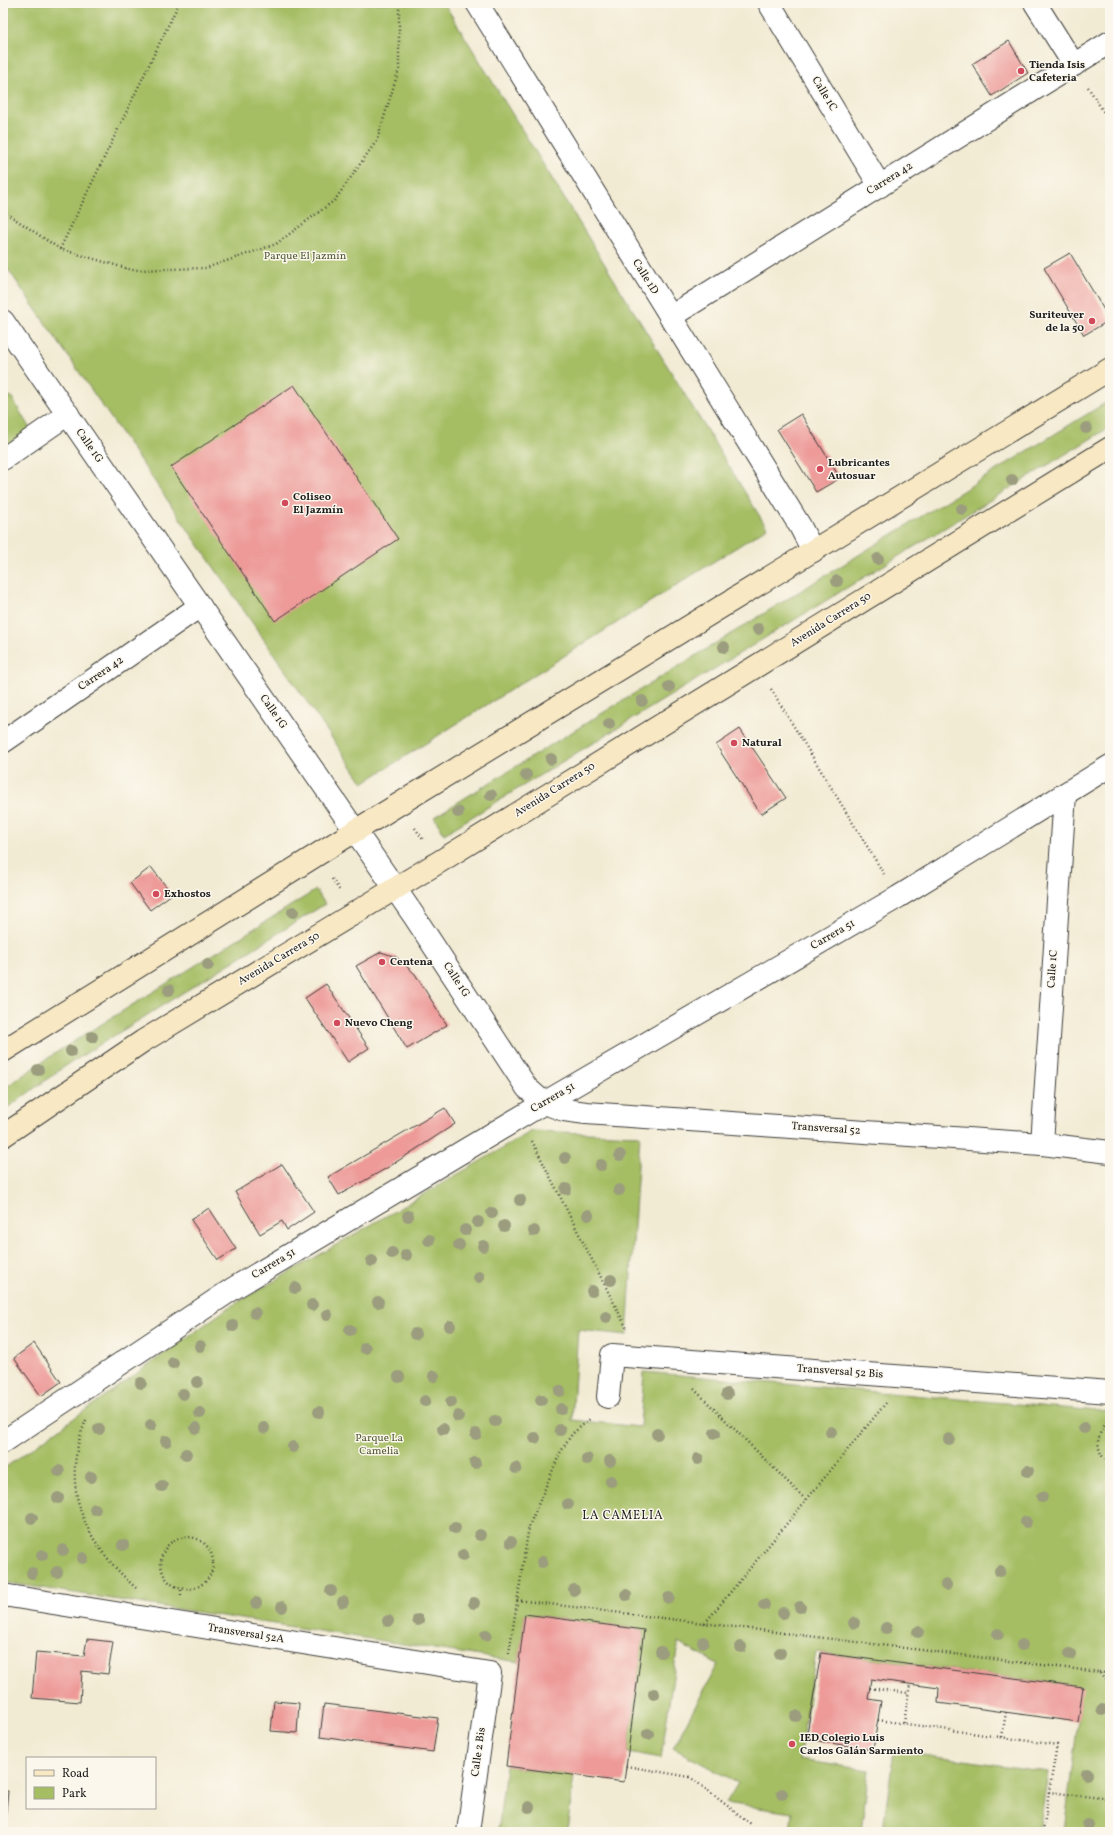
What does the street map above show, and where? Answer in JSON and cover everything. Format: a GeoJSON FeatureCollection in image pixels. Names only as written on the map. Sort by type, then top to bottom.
{"type":"FeatureCollection","features":[{"type":"Feature","properties":{"kind":"main road"},"geometry":{"type":"LineString","coordinates":[[3,1051],[355,831],[1110,369]]}},
{"type":"Feature","properties":{"kind":"main road","name":"Avenida Carrera 50"},"geometry":{"type":"LineString","coordinates":[[3,1136],[143,1041],[395,889],[1110,448]]}},
{"type":"Feature","properties":{"kind":"street","name":"Calle 1D"},"geometry":{"type":"LineString","coordinates":[[476,3],[800,526],[813,551]]}},
{"type":"Feature","properties":{"kind":"street","name":"Calle 1C"},"geometry":{"type":"LineString","coordinates":[[769,3],[880,186]]}},
{"type":"Feature","properties":{"kind":"street"},"geometry":{"type":"LineString","coordinates":[[1035,3],[1074,65]]}},
{"type":"Feature","properties":{"kind":"street","name":"Carrera 42"},"geometry":{"type":"LineString","coordinates":[[670,317],[1110,42]]}},
{"type":"Feature","properties":{"kind":"street","name":"Calle 1G"},"geometry":{"type":"LineString","coordinates":[[3,321],[395,889],[526,1088],[544,1103]]}},
{"type":"Feature","properties":{"kind":"street"},"geometry":{"type":"LineString","coordinates":[[3,459],[68,414]]}},
{"type":"Feature","properties":{"kind":"street","name":"Carrera 42"},"geometry":{"type":"LineString","coordinates":[[3,742],[200,606]]}},
{"type":"Feature","properties":{"kind":"street","name":"Carrera 51"},"geometry":{"type":"LineString","coordinates":[[3,1442],[234,1288],[518,1118],[898,897],[1110,766]]}},
{"type":"Feature","properties":{"kind":"street","name":"Calle 1C"},"geometry":{"type":"LineString","coordinates":[[1042,1144],[1065,794]]}},
{"type":"Feature","properties":{"kind":"street","name":"Transversal 52"},"geometry":{"type":"LineString","coordinates":[[544,1103],[564,1110],[586,1113],[1042,1144],[1110,1152]]}},
{"type":"Feature","properties":{"kind":"street","name":"Transversal 52 Bis"},"geometry":{"type":"LineString","coordinates":[[608,1397],[612,1355],[1110,1392]]}},
{"type":"Feature","properties":{"kind":"street","name":"Transversal 52A"},"geometry":{"type":"LineString","coordinates":[[3,1595],[490,1673]]}},
{"type":"Feature","properties":{"kind":"street","name":"Calle 2 Bis"},"geometry":{"type":"LineString","coordinates":[[468,1832],[490,1673]]}},
{"type":"Feature","properties":{"kind":"path"},"geometry":{"type":"LineString","coordinates":[[60,249],[179,3]]}},
{"type":"Feature","properties":{"kind":"path"},"geometry":{"type":"LineString","coordinates":[[3,211],[60,249],[132,270],[206,268],[276,244],[335,200],[377,140],[400,69],[399,3]]}},
{"type":"Feature","properties":{"kind":"path"},"geometry":{"type":"LineString","coordinates":[[1074,65],[1110,122]]}},
{"type":"Feature","properties":{"kind":"path"},"geometry":{"type":"LineString","coordinates":[[757,666],[898,897]]}},
{"type":"Feature","properties":{"kind":"path"},"geometry":{"type":"LineString","coordinates":[[415,828],[426,845]]}},
{"type":"Feature","properties":{"kind":"path"},"geometry":{"type":"LineString","coordinates":[[332,879],[341,893]]}},
{"type":"Feature","properties":{"kind":"path"},"geometry":{"type":"LineString","coordinates":[[518,1118],[524,1127],[629,1333]]}},
{"type":"Feature","properties":{"kind":"path"},"geometry":{"type":"LineString","coordinates":[[690,1384],[806,1500]]}},
{"type":"Feature","properties":{"kind":"path"},"geometry":{"type":"LineString","coordinates":[[705,1624],[886,1402]]}},
{"type":"Feature","properties":{"kind":"path"},"geometry":{"type":"LineString","coordinates":[[88,1414],[76,1456],[76,1491],[80,1508],[85,1525],[103,1554],[113,1567],[138,1589]]}},
{"type":"Feature","properties":{"kind":"path"},"geometry":{"type":"LineString","coordinates":[[508,1657],[529,1526],[560,1453],[572,1434],[591,1418]]}},
{"type":"Feature","properties":{"kind":"path"},"geometry":{"type":"LineString","coordinates":[[1110,1420],[1101,1429],[1098,1436],[1100,1452],[1105,1460],[1110,1464]]}},
{"type":"Feature","properties":{"kind":"path"},"geometry":{"type":"LineString","coordinates":[[184,1537],[193,1537],[208,1547],[212,1555],[213,1564],[211,1573],[206,1581],[199,1586],[190,1589],[181,1588],[167,1580],[162,1573],[160,1565],[164,1549],[169,1543],[184,1537]]}},
{"type":"Feature","properties":{"kind":"path"},"geometry":{"type":"LineString","coordinates":[[517,1600],[1110,1674]]}},
{"type":"Feature","properties":{"kind":"path"},"geometry":{"type":"LineString","coordinates":[[1099,1672],[1110,1687]]}},
{"type":"Feature","properties":{"kind":"path"},"geometry":{"type":"LineString","coordinates":[[904,1723],[910,1684]]}},
{"type":"Feature","properties":{"kind":"path"},"geometry":{"type":"LineString","coordinates":[[870,1688],[908,1693]]}},
{"type":"Feature","properties":{"kind":"path"},"geometry":{"type":"LineString","coordinates":[[1002,1737],[1006,1712]]}},
{"type":"Feature","properties":{"kind":"path"},"geometry":{"type":"LineString","coordinates":[[878,1720],[1057,1745],[1044,1832]]}},
{"type":"Feature","properties":{"kind":"path"},"geometry":{"type":"LineString","coordinates":[[626,1766],[690,1777],[751,1824]]}},
{"type":"Feature","properties":{"kind":"path"},"geometry":{"type":"LineString","coordinates":[[1049,1792],[1110,1799]]}},
{"type":"Feature","properties":{"kind":"green space","name":"Parque El Jazmín"},"geometry":{"type":"Polygon","coordinates":[[[3,3],[444,3],[767,528],[363,783],[3,262],[3,3]]]}},
{"type":"Feature","properties":{"kind":"green space"},"geometry":{"type":"Polygon","coordinates":[[[11,396],[30,429],[3,448],[3,400],[11,396]]]}},
{"type":"Feature","properties":{"kind":"green space"},"geometry":{"type":"Polygon","coordinates":[[[1110,400],[1110,427],[444,834],[434,817],[1110,400]]]}},
{"type":"Feature","properties":{"kind":"green space"},"geometry":{"type":"Polygon","coordinates":[[[316,890],[325,904],[64,1067],[3,1111],[3,1089],[57,1052],[316,890]]]}},
{"type":"Feature","properties":{"kind":"green space","name":"Parque La Camelia"},"geometry":{"type":"Polygon","coordinates":[[[532,1131],[640,1135],[627,1335],[578,1330],[572,1420],[640,1427],[644,1372],[1110,1412],[1110,1832],[1064,1832],[1082,1687],[816,1652],[799,1760],[869,1770],[861,1832],[790,1832],[792,1813],[726,1803],[738,1783],[673,1748],[718,1664],[678,1643],[661,1758],[628,1752],[644,1630],[525,1614],[519,1662],[3,1582],[3,1469],[228,1308],[532,1131]]]}},
{"type":"Feature","properties":{"kind":"green space"},"geometry":{"type":"Polygon","coordinates":[[[894,1750],[1048,1772],[1039,1832],[906,1832],[883,1829],[894,1750]]]}},
{"type":"Feature","properties":{"kind":"green space"},"geometry":{"type":"Polygon","coordinates":[[[506,1766],[574,1775],[567,1832],[498,1832],[506,1766]]]}},
{"type":"Feature","properties":{"kind":"building"},"geometry":{"type":"Polygon","coordinates":[[[1009,41],[1028,73],[992,96],[972,64],[1009,41]]]}},
{"type":"Feature","properties":{"kind":"building"},"geometry":{"type":"Polygon","coordinates":[[[1070,253],[1110,320],[1084,335],[1044,268],[1070,253]]]}},
{"type":"Feature","properties":{"kind":"building","name":"Coliseo El Jazmín"},"geometry":{"type":"Polygon","coordinates":[[[294,385],[398,539],[275,621],[171,467],[294,385]]]}},
{"type":"Feature","properties":{"kind":"building"},"geometry":{"type":"Polygon","coordinates":[[[801,414],[840,478],[816,492],[777,429],[801,414]]]}},
{"type":"Feature","properties":{"kind":"building"},"geometry":{"type":"Polygon","coordinates":[[[740,729],[786,798],[761,814],[716,745],[740,729]]]}},
{"type":"Feature","properties":{"kind":"building"},"geometry":{"type":"Polygon","coordinates":[[[151,867],[172,894],[150,910],[130,883],[151,867]]]}},
{"type":"Feature","properties":{"kind":"building"},"geometry":{"type":"Polygon","coordinates":[[[381,952],[396,957],[415,974],[447,1025],[407,1049],[356,966],[381,952]]]}},
{"type":"Feature","properties":{"kind":"building","name":"Nuevo Cheng"},"geometry":{"type":"Polygon","coordinates":[[[326,984],[369,1048],[348,1062],[305,998],[326,984]]]}},
{"type":"Feature","properties":{"kind":"building"},"geometry":{"type":"Polygon","coordinates":[[[445,1108],[455,1124],[387,1168],[339,1195],[328,1177],[445,1108]]]}},
{"type":"Feature","properties":{"kind":"building"},"geometry":{"type":"Polygon","coordinates":[[[282,1164],[314,1212],[287,1230],[282,1221],[260,1234],[235,1192],[282,1164]]]}},
{"type":"Feature","properties":{"kind":"building"},"geometry":{"type":"Polygon","coordinates":[[[209,1208],[236,1249],[218,1260],[191,1220],[209,1208]]]}},
{"type":"Feature","properties":{"kind":"building"},"geometry":{"type":"Polygon","coordinates":[[[34,1343],[61,1382],[41,1396],[14,1358],[34,1343]]]}},
{"type":"Feature","properties":{"kind":"building"},"geometry":{"type":"Polygon","coordinates":[[[525,1614],[644,1630],[624,1782],[506,1766],[525,1614]]]}},
{"type":"Feature","properties":{"kind":"building"},"geometry":{"type":"Polygon","coordinates":[[[87,1639],[113,1642],[108,1674],[82,1671],[80,1702],[32,1698],[36,1652],[84,1656],[87,1639]]]}},
{"type":"Feature","properties":{"kind":"building"},"geometry":{"type":"Polygon","coordinates":[[[821,1653],[1083,1687],[1078,1722],[938,1703],[939,1688],[871,1679],[868,1699],[881,1701],[873,1750],[806,1739],[821,1653]]]}},
{"type":"Feature","properties":{"kind":"building"},"geometry":{"type":"Polygon","coordinates":[[[274,1701],[299,1703],[297,1733],[271,1731],[274,1701]]]}},
{"type":"Feature","properties":{"kind":"building"},"geometry":{"type":"Polygon","coordinates":[[[324,1704],[438,1718],[433,1752],[320,1737],[324,1704]]]}},
{"type":"Feature","properties":{"kind":"building"},"geometry":{"type":"Polygon","coordinates":[[[3,1791],[8,1791],[4,1832],[3,1832],[3,1791]]]}},
{"type":"Feature","properties":{"kind":"place","name":"Tienda Isis Cafeteria"},"geometry":{"type":"Point","coordinates":[1021,71]}},
{"type":"Feature","properties":{"kind":"place","name":"Suriteuver de la 50"},"geometry":{"type":"Point","coordinates":[1092,321]}},
{"type":"Feature","properties":{"kind":"place","name":"Lubricantes Autosuar"},"geometry":{"type":"Point","coordinates":[820,469]}},
{"type":"Feature","properties":{"kind":"place","name":"Coliseo El Jazmín"},"geometry":{"type":"Point","coordinates":[285,503]}},
{"type":"Feature","properties":{"kind":"place","name":"Natural"},"geometry":{"type":"Point","coordinates":[734,743]}},
{"type":"Feature","properties":{"kind":"place","name":"Exhostos"},"geometry":{"type":"Point","coordinates":[156,894]}},
{"type":"Feature","properties":{"kind":"place","name":"Centena"},"geometry":{"type":"Point","coordinates":[382,962]}},
{"type":"Feature","properties":{"kind":"place","name":"Nuevo Cheng"},"geometry":{"type":"Point","coordinates":[337,1023]}},
{"type":"Feature","properties":{"kind":"place","name":"IED Colegio Luis Carlos Galán Sarmiento"},"geometry":{"type":"Point","coordinates":[792,1744]}},
{"type":"Feature","properties":{"kind":"district","name":"LA CAMELIA"},"geometry":{"type":"Point","coordinates":[623,1516]}}]}
